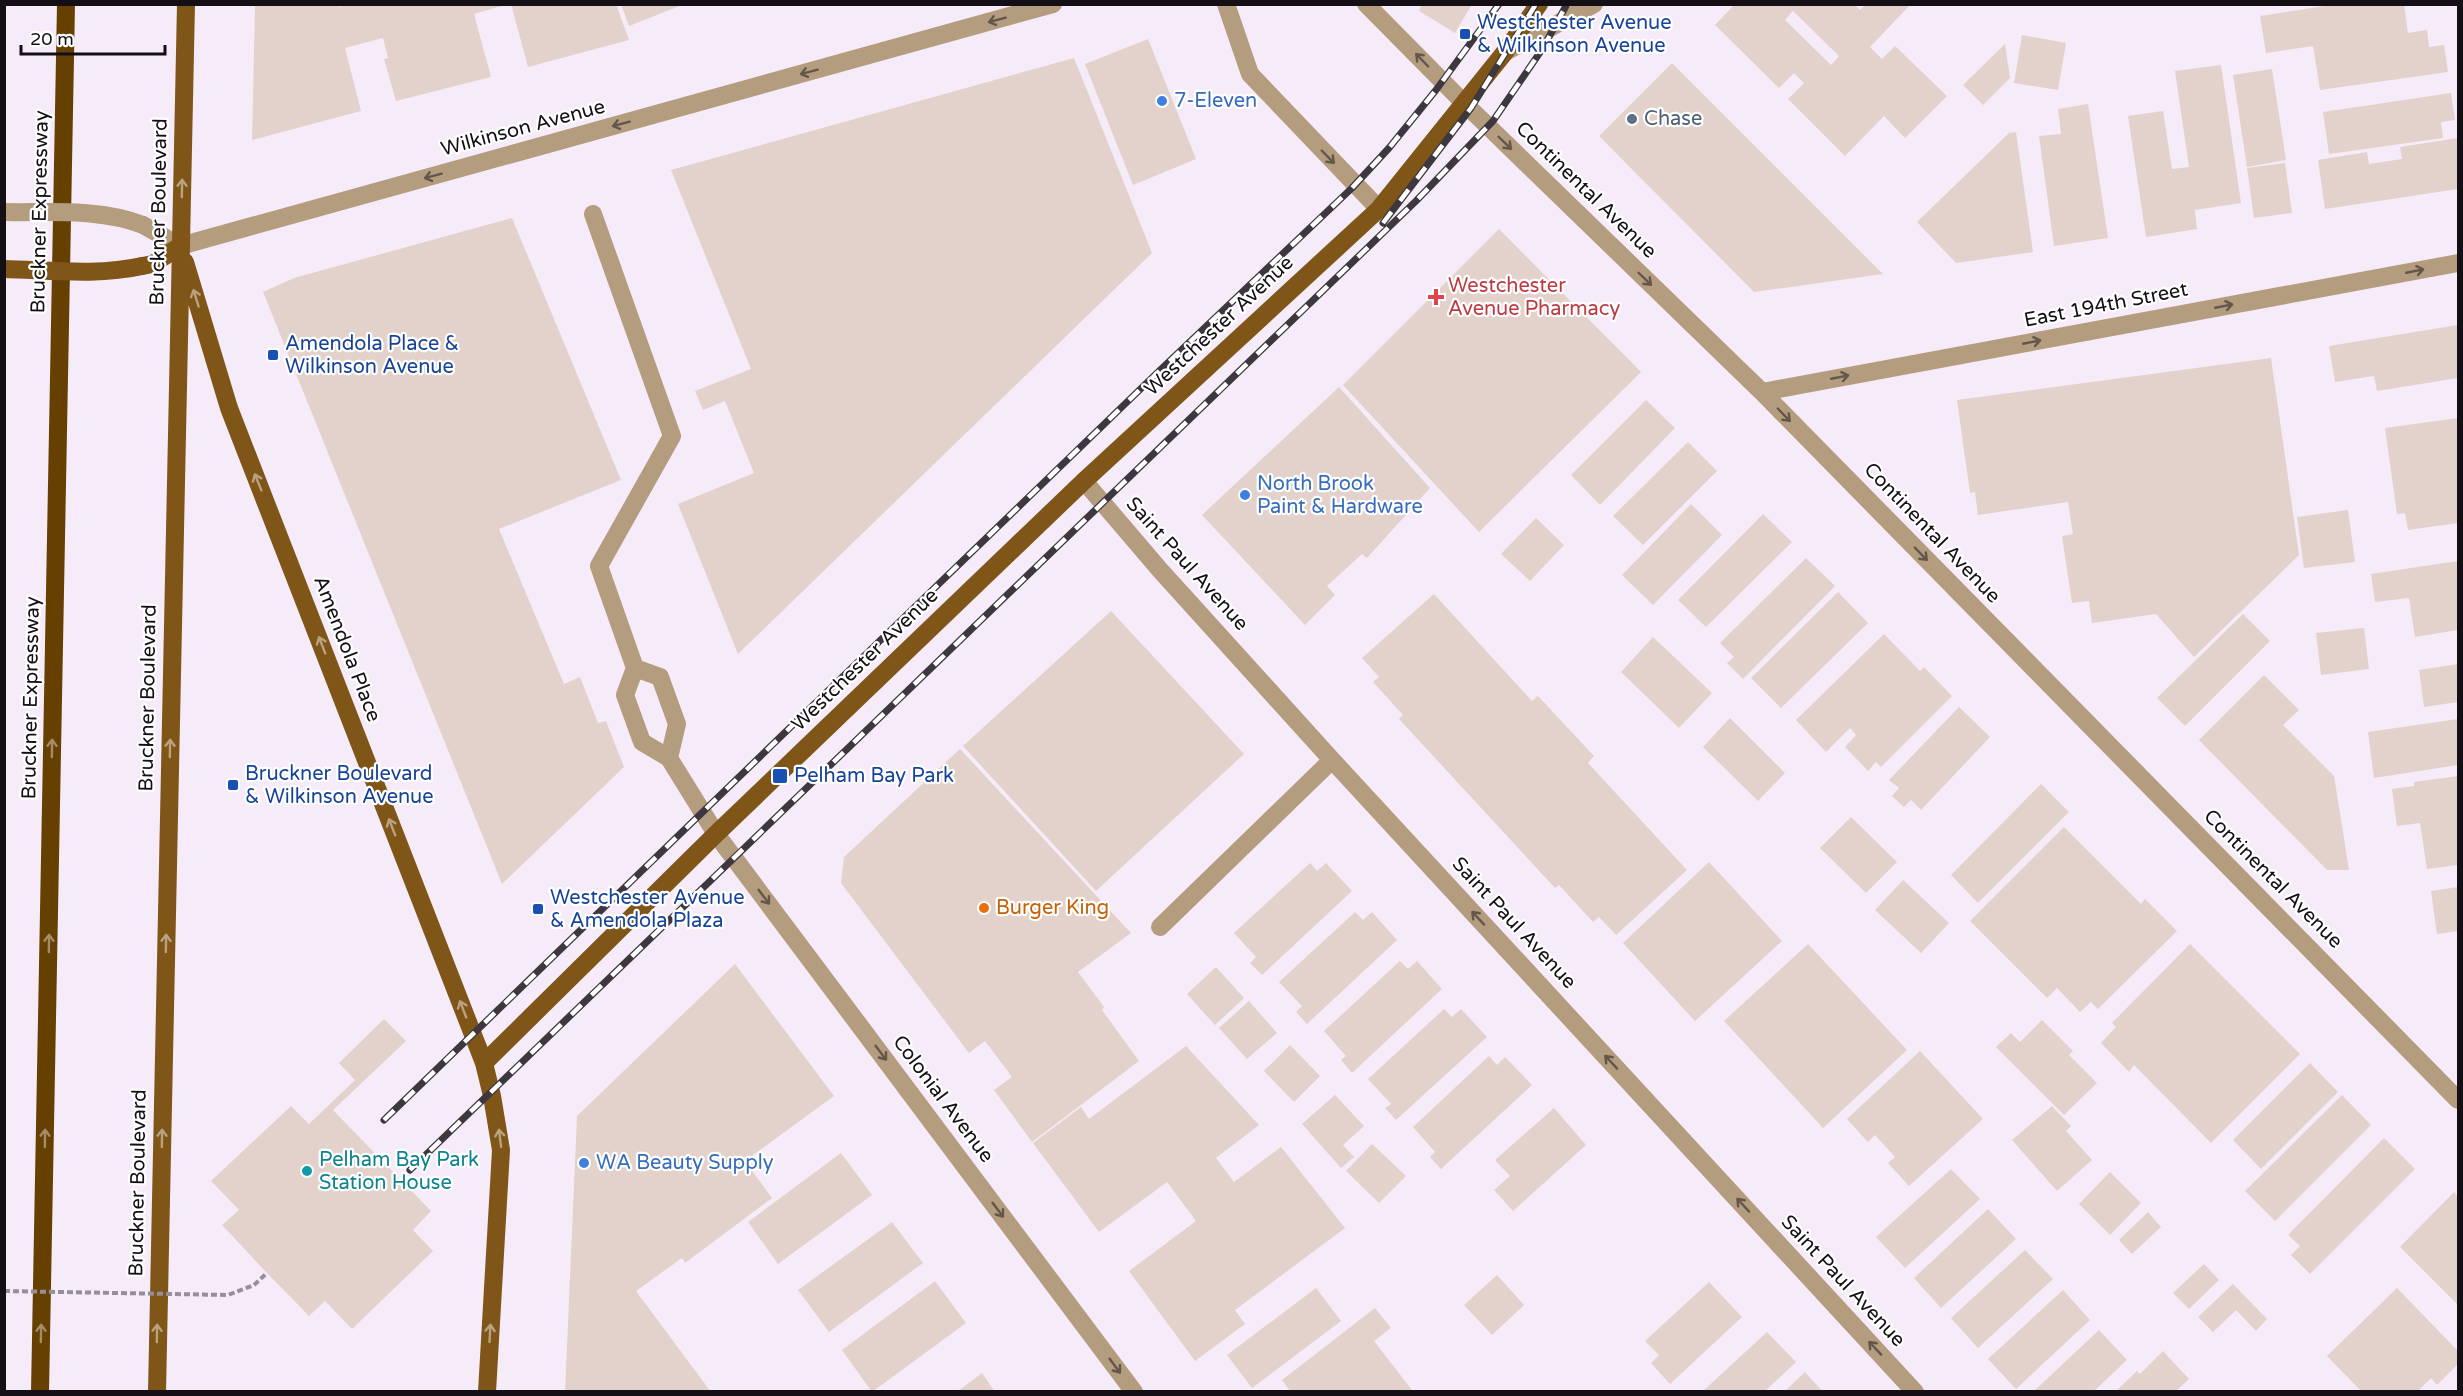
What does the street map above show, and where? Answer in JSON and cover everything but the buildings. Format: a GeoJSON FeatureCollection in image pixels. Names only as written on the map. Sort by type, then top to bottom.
{"type":"FeatureCollection","features":[{"type":"Feature","properties":{"kind":"highway","name":"Bruckner Expressway"},"geometry":{"type":"LineString","coordinates":[[40,1392],[66,4]]}},
{"type":"Feature","properties":{"kind":"main road","name":"Bruckner Boulevard"},"geometry":{"type":"LineString","coordinates":[[156,1392],[186,4]]}},
{"type":"Feature","properties":{"kind":"main road","name":"Westchester Avenue"},"geometry":{"type":"LineString","coordinates":[[484,1063],[716,834],[1084,481],[1378,209],[1505,52],[1539,4]]}},
{"type":"Feature","properties":{"kind":"main road","name":"Wilkinson Avenue"},"geometry":{"type":"LineString","coordinates":[[4,269],[127,270],[153,264],[180,246]]}},
{"type":"Feature","properties":{"kind":"main road","name":"Amendola Place"},"geometry":{"type":"LineString","coordinates":[[180,246],[233,419],[484,1063]]}},
{"type":"Feature","properties":{"kind":"main road"},"geometry":{"type":"LineString","coordinates":[[484,1063],[501,1150],[487,1392]]}},
{"type":"Feature","properties":{"kind":"street","name":"Wilkinson Avenue"},"geometry":{"type":"LineString","coordinates":[[180,246],[1053,4]]}},
{"type":"Feature","properties":{"kind":"street"},"geometry":{"type":"LineString","coordinates":[[1226,4],[1250,74],[1378,209]]}},
{"type":"Feature","properties":{"kind":"street","name":"Continental Avenue"},"geometry":{"type":"LineString","coordinates":[[1366,4],[1463,102],[1762,392],[2458,1100]]}},
{"type":"Feature","properties":{"kind":"street","name":"Westchester Avenue"},"geometry":{"type":"LineString","coordinates":[[1505,52],[1594,4]]}},
{"type":"Feature","properties":{"kind":"street"},"geometry":{"type":"LineString","coordinates":[[4,212],[101,214],[143,225],[180,246]]}},
{"type":"Feature","properties":{"kind":"street"},"geometry":{"type":"LineString","coordinates":[[593,214],[672,436],[599,566],[635,668],[625,695],[642,742],[669,758],[677,724],[660,677],[635,668]]}},
{"type":"Feature","properties":{"kind":"street","name":"East 194th Street"},"geometry":{"type":"LineString","coordinates":[[1762,392],[2458,262]]}},
{"type":"Feature","properties":{"kind":"street","name":"Saint Paul Avenue"},"geometry":{"type":"LineString","coordinates":[[1084,481],[1160,570],[1332,759],[1915,1392]]}},
{"type":"Feature","properties":{"kind":"street","name":"Colonial Avenue"},"geometry":{"type":"LineString","coordinates":[[669,758],[716,834],[1134,1392]]}},
{"type":"Feature","properties":{"kind":"street"},"geometry":{"type":"LineString","coordinates":[[1160,927],[1332,759]]}},
{"type":"Feature","properties":{"kind":"path"},"geometry":{"type":"LineString","coordinates":[[4,1291],[228,1295],[254,1285],[267,1273]]}},
{"type":"Feature","properties":{"kind":"railway"},"geometry":{"type":"LineString","coordinates":[[384,1120],[1156,374],[1352,188],[1389,148],[1436,90],[1499,4]]}},
{"type":"Feature","properties":{"kind":"railway"},"geometry":{"type":"LineString","coordinates":[[1383,223],[1471,108],[1536,4]]}},
{"type":"Feature","properties":{"kind":"railway"},"geometry":{"type":"LineString","coordinates":[[410,1170],[1416,201],[1493,121],[1543,48],[1567,4]]}},
{"type":"Feature","properties":{"kind":"place","name":"Westchester Avenue & Wilkinson Avenue"},"geometry":{"type":"Point","coordinates":[1465,34]}},
{"type":"Feature","properties":{"kind":"place","name":"7-Eleven"},"geometry":{"type":"Point","coordinates":[1162,101]}},
{"type":"Feature","properties":{"kind":"place","name":"Chase"},"geometry":{"type":"Point","coordinates":[1632,119]}},
{"type":"Feature","properties":{"kind":"place","name":"Westchester Avenue Pharmacy"},"geometry":{"type":"Point","coordinates":[1436,297]}},
{"type":"Feature","properties":{"kind":"place","name":"Amendola Place & Wilkinson Avenue"},"geometry":{"type":"Point","coordinates":[273,355]}},
{"type":"Feature","properties":{"kind":"place","name":"North Brook Paint & Hardware"},"geometry":{"type":"Point","coordinates":[1245,495]}},
{"type":"Feature","properties":{"kind":"place","name":"Pelham Bay Park"},"geometry":{"type":"Point","coordinates":[780,776]}},
{"type":"Feature","properties":{"kind":"place","name":"Bruckner Boulevard & Wilkinson Avenue"},"geometry":{"type":"Point","coordinates":[233,785]}},
{"type":"Feature","properties":{"kind":"place","name":"Burger King"},"geometry":{"type":"Point","coordinates":[984,908]}},
{"type":"Feature","properties":{"kind":"place","name":"Westchester Avenue & Amendola Plaza"},"geometry":{"type":"Point","coordinates":[538,909]}},
{"type":"Feature","properties":{"kind":"place","name":"WA Beauty Supply"},"geometry":{"type":"Point","coordinates":[584,1163]}},
{"type":"Feature","properties":{"kind":"place","name":"Pelham Bay Park Station House"},"geometry":{"type":"Point","coordinates":[307,1171]}}]}
